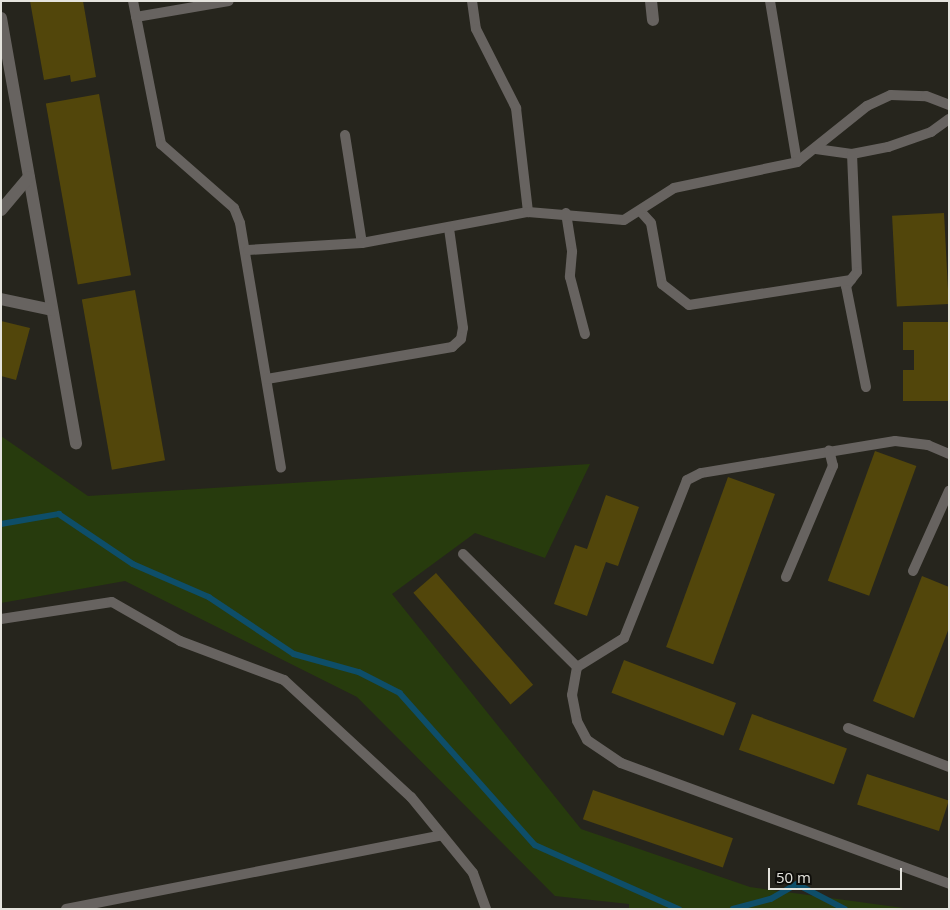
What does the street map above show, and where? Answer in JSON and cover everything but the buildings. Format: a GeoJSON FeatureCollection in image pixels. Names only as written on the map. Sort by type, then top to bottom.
{"type":"FeatureCollection","features":[{"type":"Feature","properties":{"kind":"street"},"geometry":{"type":"LineString","coordinates":[[651,1],[653,20]]}},
{"type":"Feature","properties":{"kind":"street"},"geometry":{"type":"LineString","coordinates":[[1,18],[76,443]]}},
{"type":"Feature","properties":{"kind":"street"},"geometry":{"type":"LineString","coordinates":[[1,210],[29,177]]}},
{"type":"Feature","properties":{"kind":"street"},"geometry":{"type":"LineString","coordinates":[[1,299],[52,310]]}},
{"type":"Feature","properties":{"kind":"lane"},"geometry":{"type":"LineString","coordinates":[[133,1],[161,144],[234,208],[248,250],[281,468]]}},
{"type":"Feature","properties":{"kind":"lane"},"geometry":{"type":"LineString","coordinates":[[136,17],[229,1]]}},
{"type":"Feature","properties":{"kind":"lane"},"geometry":{"type":"LineString","coordinates":[[472,1],[476,29],[516,108],[528,212]]}},
{"type":"Feature","properties":{"kind":"lane"},"geometry":{"type":"LineString","coordinates":[[770,1],[797,162]]}},
{"type":"Feature","properties":{"kind":"lane"},"geometry":{"type":"LineString","coordinates":[[248,250],[362,242],[449,228],[491,216],[528,212],[566,213],[598,220],[624,220],[642,212],[674,188],[797,162],[816,149],[867,106],[891,95],[926,96],[949,105]]}},
{"type":"Feature","properties":{"kind":"lane"},"geometry":{"type":"LineString","coordinates":[[816,149],[852,154],[931,132],[949,119]]}},
{"type":"Feature","properties":{"kind":"lane"},"geometry":{"type":"LineString","coordinates":[[345,134],[362,242]]}},
{"type":"Feature","properties":{"kind":"lane"},"geometry":{"type":"LineString","coordinates":[[852,154],[857,272],[846,286],[866,386]]}},
{"type":"Feature","properties":{"kind":"lane"},"geometry":{"type":"LineString","coordinates":[[642,212],[651,223],[662,284],[689,305],[851,280]]}},
{"type":"Feature","properties":{"kind":"lane"},"geometry":{"type":"LineString","coordinates":[[566,213],[572,252],[570,277],[584,334]]}},
{"type":"Feature","properties":{"kind":"lane"},"geometry":{"type":"LineString","coordinates":[[268,379],[452,347],[461,339],[463,328],[449,228]]}},
{"type":"Feature","properties":{"kind":"lane"},"geometry":{"type":"LineString","coordinates":[[949,454],[928,445],[894,440],[701,473],[686,480],[624,638],[577,666],[572,695],[577,721],[587,740],[621,763],[949,884]]}},
{"type":"Feature","properties":{"kind":"lane"},"geometry":{"type":"LineString","coordinates":[[786,577],[833,466],[829,450]]}},
{"type":"Feature","properties":{"kind":"lane"},"geometry":{"type":"LineString","coordinates":[[913,571],[949,491]]}},
{"type":"Feature","properties":{"kind":"lane"},"geometry":{"type":"LineString","coordinates":[[463,554],[577,666]]}},
{"type":"Feature","properties":{"kind":"lane"},"geometry":{"type":"LineString","coordinates":[[1,618],[112,602],[180,641],[284,680],[411,797],[473,873],[486,909]]}},
{"type":"Feature","properties":{"kind":"lane"},"geometry":{"type":"LineString","coordinates":[[848,728],[949,767]]}},
{"type":"Feature","properties":{"kind":"lane"},"geometry":{"type":"LineString","coordinates":[[66,909],[442,835]]}},
{"type":"Feature","properties":{"kind":"green space"},"geometry":{"type":"Polygon","coordinates":[[[1,436],[88,496],[590,464],[545,558],[475,533],[392,594],[581,829],[750,887],[911,909],[629,909],[629,904],[555,896],[357,697],[125,581],[1,603],[1,436]]]}},
{"type":"Feature","properties":{"kind":"waterway"},"geometry":{"type":"LineString","coordinates":[[1,524],[59,514],[133,564],[209,597],[294,654],[359,672],[400,693],[535,845],[679,909]]}},
{"type":"Feature","properties":{"kind":"waterway"},"geometry":{"type":"LineString","coordinates":[[733,909],[771,899],[797,884],[845,909]]}}]}
